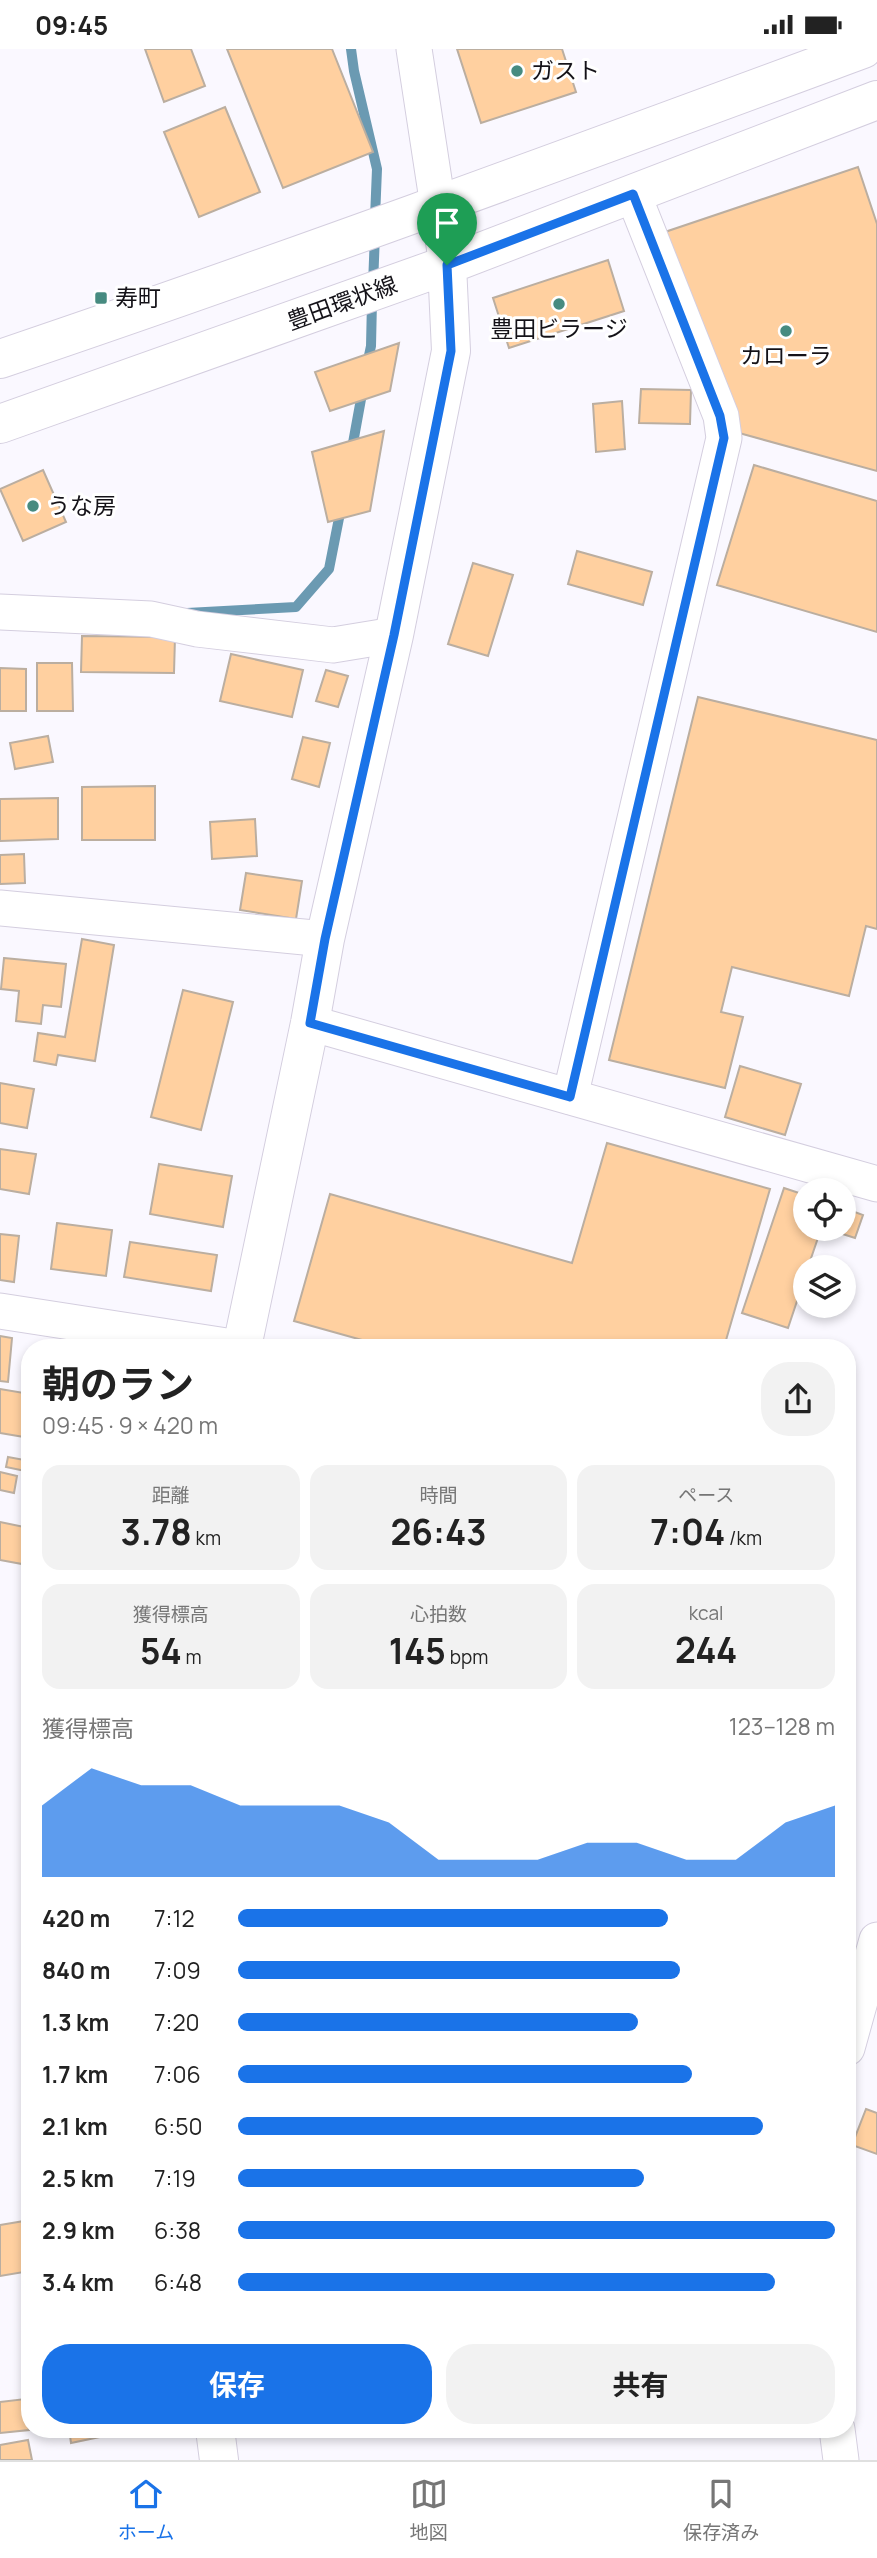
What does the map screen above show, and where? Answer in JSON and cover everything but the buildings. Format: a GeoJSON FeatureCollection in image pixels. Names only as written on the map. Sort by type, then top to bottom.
{"type":"FeatureCollection","features":[{"type":"Feature","properties":{"kind":"main road"},"geometry":{"type":"LineString","coordinates":[[0,359],[216,286],[439,206],[863,49]]}},
{"type":"Feature","properties":{"kind":"main road","name":"豊田環状線"},"geometry":{"type":"LineString","coordinates":[[0,424],[447,265],[877,100]]}},
{"type":"Feature","properties":{"kind":"main road"},"geometry":{"type":"LineString","coordinates":[[244,1339],[325,939],[394,635],[451,351],[447,265]]}},
{"type":"Feature","properties":{"kind":"main road"},"geometry":{"type":"LineString","coordinates":[[216,2438],[219,2460]]}},
{"type":"Feature","properties":{"kind":"street"},"geometry":{"type":"LineString","coordinates":[[414,49],[447,265]]}},
{"type":"Feature","properties":{"kind":"street"},"geometry":{"type":"LineString","coordinates":[[570,1097],[724,438],[720,416],[633,194]]}},
{"type":"Feature","properties":{"kind":"street"},"geometry":{"type":"LineString","coordinates":[[0,612],[151,619],[197,629],[333,645],[394,635]]}},
{"type":"Feature","properties":{"kind":"street"},"geometry":{"type":"LineString","coordinates":[[0,908],[325,939]]}},
{"type":"Feature","properties":{"kind":"street"},"geometry":{"type":"LineString","coordinates":[[310,1023],[877,1184]]}},
{"type":"Feature","properties":{"kind":"street"},"geometry":{"type":"LineString","coordinates":[[0,1311],[181,1339]]}},
{"type":"Feature","properties":{"kind":"street"},"geometry":{"type":"LineString","coordinates":[[856,2032],[867,2013],[877,1940]]}},
{"type":"Feature","properties":{"kind":"street"},"geometry":{"type":"LineString","coordinates":[[838,2438],[841,2460]]}},
{"type":"Feature","properties":{"kind":"waterway"},"geometry":{"type":"LineString","coordinates":[[351,49],[377,169],[375,218]]}},
{"type":"Feature","properties":{"kind":"waterway"},"geometry":{"type":"LineString","coordinates":[[373,285],[375,234]]}},
{"type":"Feature","properties":{"kind":"waterway"},"geometry":{"type":"LineString","coordinates":[[367,365],[371,346],[372,301]]}},
{"type":"Feature","properties":{"kind":"waterway"},"geometry":{"type":"LineString","coordinates":[[351,454],[363,388]]}},
{"type":"Feature","properties":{"kind":"waterway"},"geometry":{"type":"LineString","coordinates":[[187,613],[296,607],[329,569],[341,508]]}},
{"type":"Feature","properties":{"kind":"place","name":"ガスト"},"geometry":{"type":"Point","coordinates":[517,71]}},
{"type":"Feature","properties":{"kind":"place","name":"寿町"},"geometry":{"type":"Point","coordinates":[101,298]}},
{"type":"Feature","properties":{"kind":"place","name":"豊田ビラージ"},"geometry":{"type":"Point","coordinates":[559,304]}},
{"type":"Feature","properties":{"kind":"place","name":"カローラ"},"geometry":{"type":"Point","coordinates":[786,331]}},
{"type":"Feature","properties":{"kind":"place","name":"うな房"},"geometry":{"type":"Point","coordinates":[33,506]}},
{"type":"Feature","properties":{"kind":"route"},"geometry":{"type":"LineString","coordinates":[[633,194],[722,423],[724,438],[570,1097],[310,1023],[325,939],[394,635],[451,351],[447,265],[633,194]]}}]}
